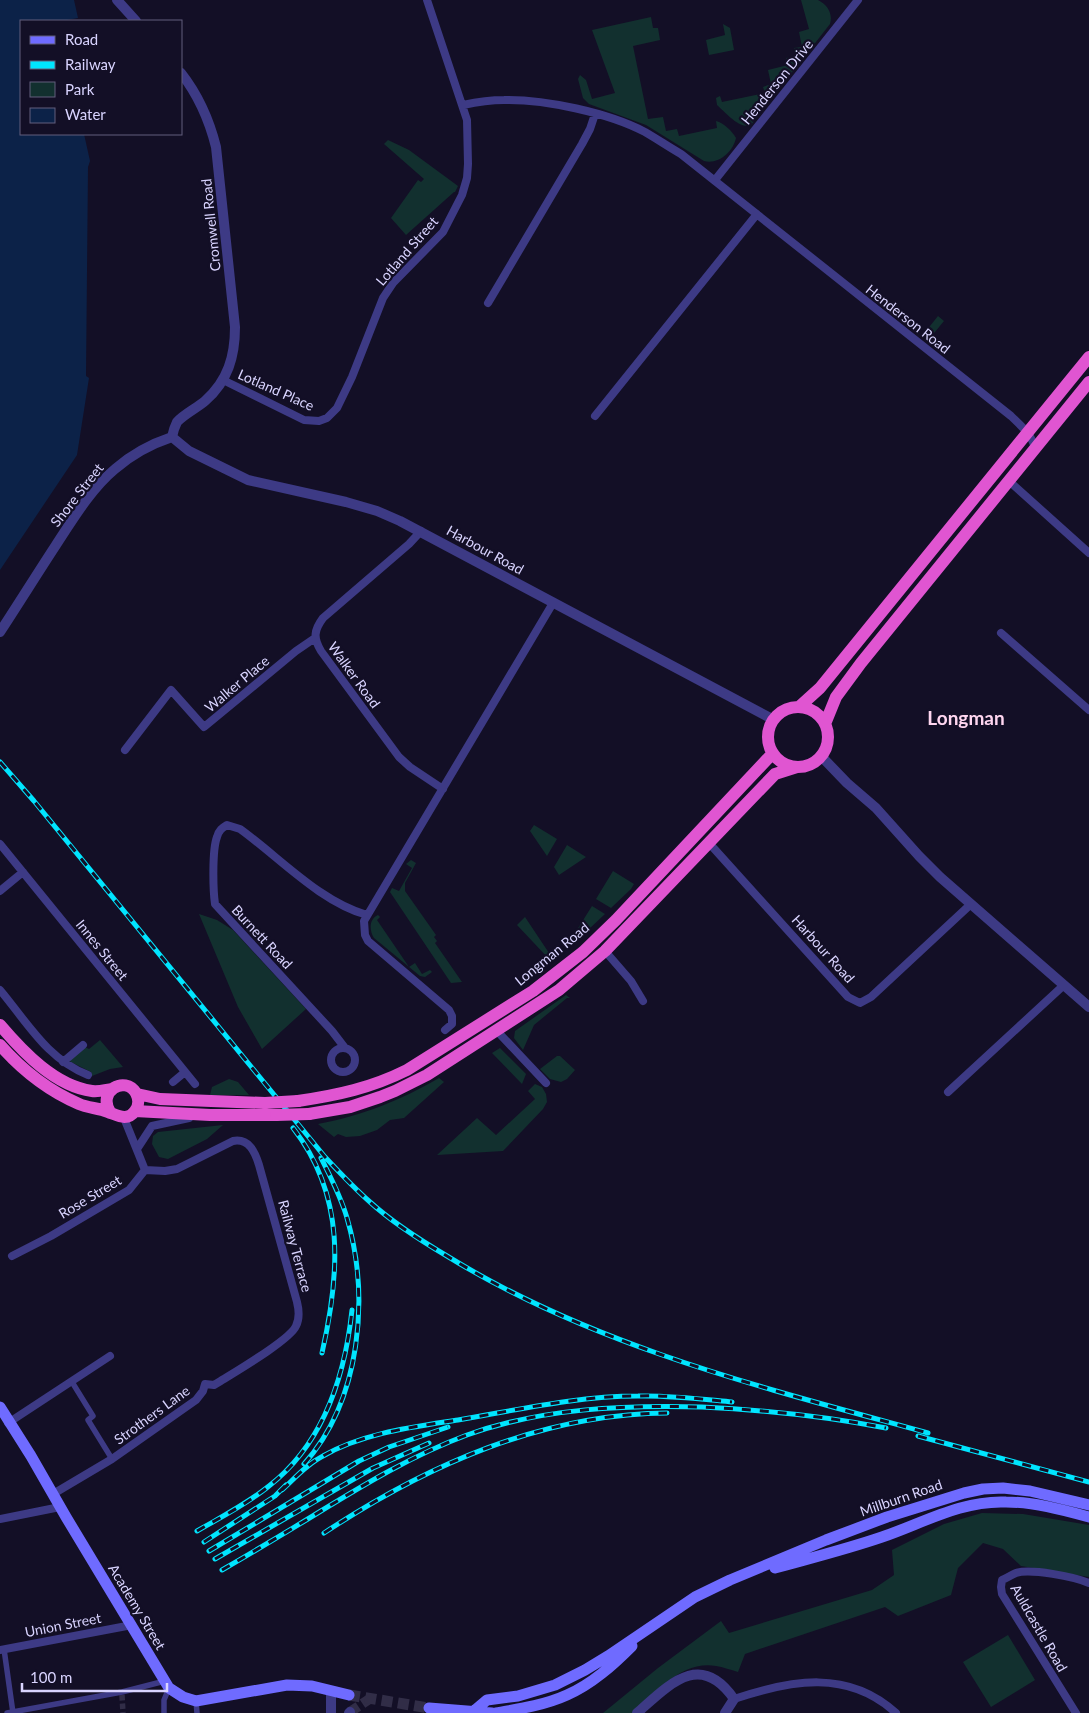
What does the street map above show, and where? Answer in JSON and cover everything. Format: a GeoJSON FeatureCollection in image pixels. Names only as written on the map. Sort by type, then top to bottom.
{"type":"FeatureCollection","features":[{"type":"Feature","properties":{"kind":"highway"},"geometry":{"type":"LineString","coordinates":[[799,707],[820,688],[1089,357]]}},
{"type":"Feature","properties":{"kind":"highway"},"geometry":{"type":"LineString","coordinates":[[825,724],[836,697],[846,683],[1089,382]]}},
{"type":"Feature","properties":{"kind":"highway"},"geometry":{"type":"LineString","coordinates":[[0,1044],[28,1072],[58,1094],[81,1105],[110,1112],[119,1117],[130,1114],[309,1114],[350,1106],[380,1097],[427,1074],[559,990],[606,951],[775,774],[806,766],[821,756],[828,740],[825,724],[814,712],[799,707],[790,708],[781,713],[774,720],[768,736],[773,753],[779,760],[797,767]]}},
{"type":"Feature","properties":{"kind":"highway","name":"Longman Road"},"geometry":{"type":"LineString","coordinates":[[137,1094],[160,1099],[265,1103],[298,1101],[344,1094],[387,1080],[407,1070],[549,980],[583,952],[616,920],[773,753]]}},
{"type":"Feature","properties":{"kind":"highway"},"geometry":{"type":"LineString","coordinates":[[0,1025],[16,1044],[38,1064],[78,1088],[94,1091],[112,1089],[116,1086],[130,1087],[137,1094],[138,1103],[130,1114]]}},
{"type":"Feature","properties":{"kind":"highway"},"geometry":{"type":"LineString","coordinates":[[110,1112],[107,1108],[106,1098],[112,1089]]}},
{"type":"Feature","properties":{"kind":"main road","name":"Academy Street"},"geometry":{"type":"LineString","coordinates":[[0,1408],[31,1456],[167,1685]]}},
{"type":"Feature","properties":{"kind":"main road","name":"Millburn Road"},"geometry":{"type":"LineString","coordinates":[[474,1711],[487,1700],[518,1696],[555,1685],[585,1670],[695,1597],[730,1580],[826,1540],[878,1521],[964,1493],[983,1489],[1003,1488],[1030,1491],[1089,1504]]}},
{"type":"Feature","properties":{"kind":"main road","name":"Millburn Road"},"geometry":{"type":"LineString","coordinates":[[730,1580],[881,1537],[958,1508],[1005,1501],[1089,1517]]}},
{"type":"Feature","properties":{"kind":"main road","name":"Millburn Road"},"geometry":{"type":"LineString","coordinates":[[429,1708],[494,1713],[545,1703],[577,1690],[612,1666],[653,1626]]}},
{"type":"Feature","properties":{"kind":"main road"},"geometry":{"type":"LineString","coordinates":[[167,1685],[196,1707],[287,1685],[312,1686],[349,1695]]}},
{"type":"Feature","properties":{"kind":"street"},"geometry":{"type":"LineString","coordinates":[[117,0],[135,20]]}},
{"type":"Feature","properties":{"kind":"street","name":"Lotland Street"},"geometry":{"type":"LineString","coordinates":[[319,420],[332,414],[343,398],[380,304],[387,291],[443,232],[456,209],[464,186],[468,164],[468,134],[463,105],[427,0]]}},
{"type":"Feature","properties":{"kind":"street","name":"Henderson Drive"},"geometry":{"type":"LineString","coordinates":[[715,180],[858,0]]}},
{"type":"Feature","properties":{"kind":"street","name":"Cromwell Road"},"geometry":{"type":"LineString","coordinates":[[182,73],[202,103],[216,148],[235,327],[234,352],[223,380]]}},
{"type":"Feature","properties":{"kind":"street","name":"Henderson Road"},"geometry":{"type":"LineString","coordinates":[[463,105],[485,100],[536,102],[594,114],[644,132],[681,154],[1011,416],[1028,432],[1033,440],[1035,449]]}},
{"type":"Feature","properties":{"kind":"street"},"geometry":{"type":"LineString","coordinates":[[488,303],[582,144],[590,129],[594,114]]}},
{"type":"Feature","properties":{"kind":"street"},"geometry":{"type":"LineString","coordinates":[[595,416],[757,214]]}},
{"type":"Feature","properties":{"kind":"street"},"geometry":{"type":"LineString","coordinates":[[172,437],[178,422],[206,400],[223,380]]}},
{"type":"Feature","properties":{"kind":"street","name":"Lotland Place"},"geometry":{"type":"LineString","coordinates":[[223,380],[300,418],[311,421],[319,420]]}},
{"type":"Feature","properties":{"kind":"street","name":"Harbour Road"},"geometry":{"type":"LineString","coordinates":[[172,437],[189,451],[248,480],[346,502],[377,511],[421,531],[774,720]]}},
{"type":"Feature","properties":{"kind":"street","name":"Shore Street"},"geometry":{"type":"LineString","coordinates":[[0,632],[74,518],[98,487],[114,469],[131,457],[149,446],[172,437]]}},
{"type":"Feature","properties":{"kind":"street"},"geometry":{"type":"LineString","coordinates":[[1009,481],[1089,553]]}},
{"type":"Feature","properties":{"kind":"street","name":"Walker Road"},"geometry":{"type":"LineString","coordinates":[[421,531],[409,544],[323,618],[317,625],[315,638],[321,651],[399,756],[410,767],[442,789]]}},
{"type":"Feature","properties":{"kind":"street"},"geometry":{"type":"LineString","coordinates":[[445,1030],[452,1024],[452,1016],[449,1010],[368,941],[364,935],[367,915],[553,603]]}},
{"type":"Feature","properties":{"kind":"street"},"geometry":{"type":"LineString","coordinates":[[1001,632],[1089,710]]}},
{"type":"Feature","properties":{"kind":"street","name":"Walker Place"},"geometry":{"type":"LineString","coordinates":[[125,750],[171,690],[204,727],[296,651],[315,638]]}},
{"type":"Feature","properties":{"kind":"street"},"geometry":{"type":"LineString","coordinates":[[821,756],[847,783],[876,808],[918,856],[1089,1007]]}},
{"type":"Feature","properties":{"kind":"street","name":"Burnett Road"},"geometry":{"type":"LineString","coordinates":[[342,1049],[339,1039],[215,904],[216,837],[220,830],[228,825],[240,829],[306,882],[355,912],[367,915]]}},
{"type":"Feature","properties":{"kind":"street","name":"Harbour Road"},"geometry":{"type":"LineString","coordinates":[[709,843],[848,997],[860,1003],[871,997],[971,904]]}},
{"type":"Feature","properties":{"kind":"street","name":"Innes Street"},"geometry":{"type":"LineString","coordinates":[[0,844],[195,1084]]}},
{"type":"Feature","properties":{"kind":"street"},"geometry":{"type":"LineString","coordinates":[[0,891],[23,872]]}},
{"type":"Feature","properties":{"kind":"street"},"geometry":{"type":"LineString","coordinates":[[606,951],[631,981],[643,1000]]}},
{"type":"Feature","properties":{"kind":"street"},"geometry":{"type":"LineString","coordinates":[[948,1092],[1064,985]]}},
{"type":"Feature","properties":{"kind":"street"},"geometry":{"type":"LineString","coordinates":[[0,990],[49,1051],[62,1062],[88,1075]]}},
{"type":"Feature","properties":{"kind":"street"},"geometry":{"type":"LineString","coordinates":[[497,1031],[546,1083]]}},
{"type":"Feature","properties":{"kind":"street"},"geometry":{"type":"LineString","coordinates":[[62,1062],[83,1046]]}},
{"type":"Feature","properties":{"kind":"street"},"geometry":{"type":"LineString","coordinates":[[173,1082],[185,1072]]}},
{"type":"Feature","properties":{"kind":"street"},"geometry":{"type":"LineString","coordinates":[[130,1114],[137,1149],[145,1170]]}},
{"type":"Feature","properties":{"kind":"street"},"geometry":{"type":"LineString","coordinates":[[137,1149],[152,1126],[210,1115]]}},
{"type":"Feature","properties":{"kind":"street","name":"Railway Terrace"},"geometry":{"type":"LineString","coordinates":[[145,1170],[165,1171],[177,1169],[233,1141],[238,1140],[249,1144],[257,1156],[299,1312],[296,1326],[284,1338]]}},
{"type":"Feature","properties":{"kind":"street","name":"Rose Street"},"geometry":{"type":"LineString","coordinates":[[12,1256],[129,1190],[145,1170]]}},
{"type":"Feature","properties":{"kind":"street","name":"Strothers Lane"},"geometry":{"type":"LineString","coordinates":[[53,1494],[112,1459],[196,1400],[203,1391],[205,1384],[209,1385],[220,1382],[284,1338]]}},
{"type":"Feature","properties":{"kind":"street"},"geometry":{"type":"LineString","coordinates":[[8,1423],[110,1356]]}},
{"type":"Feature","properties":{"kind":"street"},"geometry":{"type":"LineString","coordinates":[[72,1382],[93,1416],[88,1420],[112,1459]]}},
{"type":"Feature","properties":{"kind":"street"},"geometry":{"type":"LineString","coordinates":[[0,1518],[60,1507]]}},
{"type":"Feature","properties":{"kind":"street","name":"Auldcastle Road"},"geometry":{"type":"LineString","coordinates":[[1076,1713],[1002,1594],[1001,1587],[1002,1580],[1017,1572],[1037,1572],[1089,1583]]}},
{"type":"Feature","properties":{"kind":"street","name":"Union Street"},"geometry":{"type":"LineString","coordinates":[[2,1649],[132,1624]]}},
{"type":"Feature","properties":{"kind":"street"},"geometry":{"type":"LineString","coordinates":[[2,1649],[11,1713],[167,1685],[164,1713]]}},
{"type":"Feature","properties":{"kind":"street"},"geometry":{"type":"LineString","coordinates":[[637,1713],[676,1680],[689,1675],[709,1676],[729,1691],[734,1699]]}},
{"type":"Feature","properties":{"kind":"street"},"geometry":{"type":"LineString","coordinates":[[725,1713],[734,1699],[756,1692],[814,1682],[837,1683],[864,1692],[896,1713]]}},
{"type":"Feature","properties":{"kind":"street"},"geometry":{"type":"LineString","coordinates":[[331,1713],[332,1691]]}},
{"type":"Feature","properties":{"kind":"green space"},"geometry":{"type":"Polygon","coordinates":[[[801,0],[818,0],[825,4],[830,13],[830,24],[751,125],[742,125],[728,116],[717,105],[716,98],[720,96],[722,102],[765,93],[763,87],[771,84],[768,70],[788,65],[786,58],[796,56],[794,48],[802,47],[799,32],[809,29],[801,0]]]}},
{"type":"Feature","properties":{"kind":"green space"},"geometry":{"type":"Polygon","coordinates":[[[651,17],[653,28],[658,28],[660,40],[633,46],[648,119],[663,117],[666,131],[677,129],[679,136],[717,128],[716,121],[722,124],[736,138],[732,148],[719,159],[709,162],[704,161],[646,125],[589,104],[583,98],[578,79],[580,75],[586,80],[592,99],[615,93],[592,30],[651,17]]]}},
{"type":"Feature","properties":{"kind":"green space"},"geometry":{"type":"Polygon","coordinates":[[[723,24],[730,28],[734,50],[709,55],[706,40],[725,35],[723,24]]]}},
{"type":"Feature","properties":{"kind":"green space"},"geometry":{"type":"Polygon","coordinates":[[[388,140],[409,150],[458,186],[455,192],[406,235],[391,218],[418,180],[421,182],[424,179],[384,144],[388,140]]]}},
{"type":"Feature","properties":{"kind":"green space"},"geometry":{"type":"Polygon","coordinates":[[[938,316],[944,321],[930,338],[925,339],[922,336],[938,316]]]}},
{"type":"Feature","properties":{"kind":"green space"},"geometry":{"type":"Polygon","coordinates":[[[534,825],[557,839],[547,856],[530,831],[534,825]]]}},
{"type":"Feature","properties":{"kind":"green space"},"geometry":{"type":"Polygon","coordinates":[[[567,845],[586,857],[559,875],[554,867],[567,845]]]}},
{"type":"Feature","properties":{"kind":"green space"},"geometry":{"type":"Polygon","coordinates":[[[411,860],[416,863],[405,883],[405,891],[436,935],[434,937],[437,941],[435,943],[462,982],[451,983],[390,892],[392,888],[399,891],[412,868],[406,864],[411,860]]]}},
{"type":"Feature","properties":{"kind":"green space"},"geometry":{"type":"Polygon","coordinates":[[[613,871],[634,884],[611,908],[596,899],[613,871]]]}},
{"type":"Feature","properties":{"kind":"green space"},"geometry":{"type":"Polygon","coordinates":[[[592,906],[605,914],[572,945],[570,941],[592,906]]]}},
{"type":"Feature","properties":{"kind":"green space"},"geometry":{"type":"Polygon","coordinates":[[[199,914],[217,920],[233,930],[306,1009],[262,1049],[238,1007],[199,914]]]}},
{"type":"Feature","properties":{"kind":"green space"},"geometry":{"type":"Polygon","coordinates":[[[378,915],[380,917],[377,920],[409,967],[374,938],[371,932],[371,922],[378,915]]]}},
{"type":"Feature","properties":{"kind":"green space"},"geometry":{"type":"Polygon","coordinates":[[[525,917],[551,956],[549,959],[517,925],[525,917]]]}},
{"type":"Feature","properties":{"kind":"green space"},"geometry":{"type":"Polygon","coordinates":[[[415,963],[422,974],[430,970],[432,972],[425,977],[420,976],[409,967],[415,963]]]}},
{"type":"Feature","properties":{"kind":"green space"},"geometry":{"type":"Polygon","coordinates":[[[566,995],[570,998],[567,998],[534,1025],[523,1050],[514,1038],[515,1031],[566,995]]]}},
{"type":"Feature","properties":{"kind":"green space"},"geometry":{"type":"Polygon","coordinates":[[[100,1040],[123,1067],[110,1069],[92,1076],[91,1072],[69,1061],[85,1047],[89,1049],[100,1040]]]}},
{"type":"Feature","properties":{"kind":"green space"},"geometry":{"type":"Polygon","coordinates":[[[500,1048],[526,1074],[522,1084],[492,1053],[500,1048]]]}},
{"type":"Feature","properties":{"kind":"green space"},"geometry":{"type":"Polygon","coordinates":[[[557,1056],[560,1056],[575,1070],[567,1079],[561,1082],[550,1079],[540,1069],[557,1056]]]}},
{"type":"Feature","properties":{"kind":"green space"},"geometry":{"type":"Polygon","coordinates":[[[439,1078],[444,1082],[404,1118],[390,1120],[377,1130],[360,1136],[346,1137],[338,1134],[334,1137],[318,1124],[381,1106],[410,1094],[439,1078]]]}},
{"type":"Feature","properties":{"kind":"green space"},"geometry":{"type":"Polygon","coordinates":[[[229,1079],[238,1082],[249,1095],[210,1095],[212,1087],[229,1079]]]}},
{"type":"Feature","properties":{"kind":"green space"},"geometry":{"type":"Polygon","coordinates":[[[535,1084],[542,1087],[546,1094],[547,1102],[543,1109],[503,1151],[437,1155],[477,1118],[496,1135],[535,1099],[528,1091],[535,1084]]]}},
{"type":"Feature","properties":{"kind":"green space"},"geometry":{"type":"Polygon","coordinates":[[[223,1125],[207,1139],[168,1159],[159,1157],[152,1144],[153,1136],[158,1132],[223,1125]]]}},
{"type":"Feature","properties":{"kind":"green space"},"geometry":{"type":"Polygon","coordinates":[[[982,1513],[1023,1514],[1089,1525],[1089,1577],[1021,1566],[1003,1549],[983,1543],[958,1568],[951,1595],[898,1616],[885,1607],[745,1654],[738,1672],[716,1666],[704,1665],[692,1668],[670,1680],[634,1713],[603,1713],[658,1668],[721,1621],[729,1633],[872,1590],[894,1575],[892,1550],[944,1524],[982,1513]]]}},
{"type":"Feature","properties":{"kind":"green space"},"geometry":{"type":"Polygon","coordinates":[[[1008,1635],[1035,1680],[991,1707],[963,1662],[1008,1635]]]}},
{"type":"Feature","properties":{"kind":"water"},"geometry":{"type":"Polygon","coordinates":[[[0,0],[74,0],[78,18],[67,20],[20,20],[20,135],[84,135],[90,161],[88,167],[86,376],[89,378],[77,455],[0,570],[0,0]]]}},
{"type":"Feature","properties":{"kind":"tunnel"},"geometry":{"type":"LineString","coordinates":[[122,1695],[123,1713]]}},
{"type":"Feature","properties":{"kind":"tunnel"},"geometry":{"type":"LineString","coordinates":[[349,1695],[429,1708]]}},
{"type":"Feature","properties":{"kind":"tunnel"},"geometry":{"type":"LineString","coordinates":[[350,1712],[371,1698]]}},
{"type":"Feature","properties":{"kind":"railway"},"geometry":{"type":"LineString","coordinates":[[0,762],[325,1157],[364,1197],[397,1224],[437,1250],[503,1288],[620,1340],[742,1381],[928,1433]]}},
{"type":"Feature","properties":{"kind":"railway"},"geometry":{"type":"LineString","coordinates":[[293,1128],[310,1154],[322,1181],[330,1208],[334,1236],[333,1294],[322,1353]]}},
{"type":"Feature","properties":{"kind":"railway"},"geometry":{"type":"LineString","coordinates":[[304,1464],[323,1438],[338,1410],[349,1379],[356,1347],[359,1314],[358,1281],[354,1249],[347,1218],[339,1195],[321,1158]]}},
{"type":"Feature","properties":{"kind":"railway"},"geometry":{"type":"LineString","coordinates":[[197,1531],[261,1493],[288,1469],[304,1450],[317,1429],[337,1384],[349,1335],[352,1310]]}},
{"type":"Feature","properties":{"kind":"railway"},"geometry":{"type":"LineString","coordinates":[[282,1490],[312,1463],[338,1448],[371,1436],[406,1428],[592,1398],[661,1396],[732,1402]]}},
{"type":"Feature","properties":{"kind":"railway"},"geometry":{"type":"LineString","coordinates":[[222,1570],[408,1461],[467,1435],[524,1419],[583,1410],[642,1407],[702,1407],[794,1414],[886,1428]]}},
{"type":"Feature","properties":{"kind":"railway"},"geometry":{"type":"LineString","coordinates":[[324,1533],[363,1508],[403,1486],[445,1465],[487,1448],[531,1433],[575,1423],[621,1416],[667,1413]]}},
{"type":"Feature","properties":{"kind":"railway"},"geometry":{"type":"LineString","coordinates":[[209,1551],[359,1461],[389,1447],[448,1427]]}},
{"type":"Feature","properties":{"kind":"railway"},"geometry":{"type":"LineString","coordinates":[[918,1436],[1089,1482]]}},
{"type":"Feature","properties":{"kind":"railway"},"geometry":{"type":"LineString","coordinates":[[215,1559],[373,1468],[429,1443]]}},
{"type":"Feature","properties":{"kind":"railway"},"geometry":{"type":"LineString","coordinates":[[204,1542],[275,1496],[286,1485]]}},
{"type":"Feature","properties":{"kind":"district","name":"Longman"},"geometry":{"type":"Point","coordinates":[966,718]}}]}
